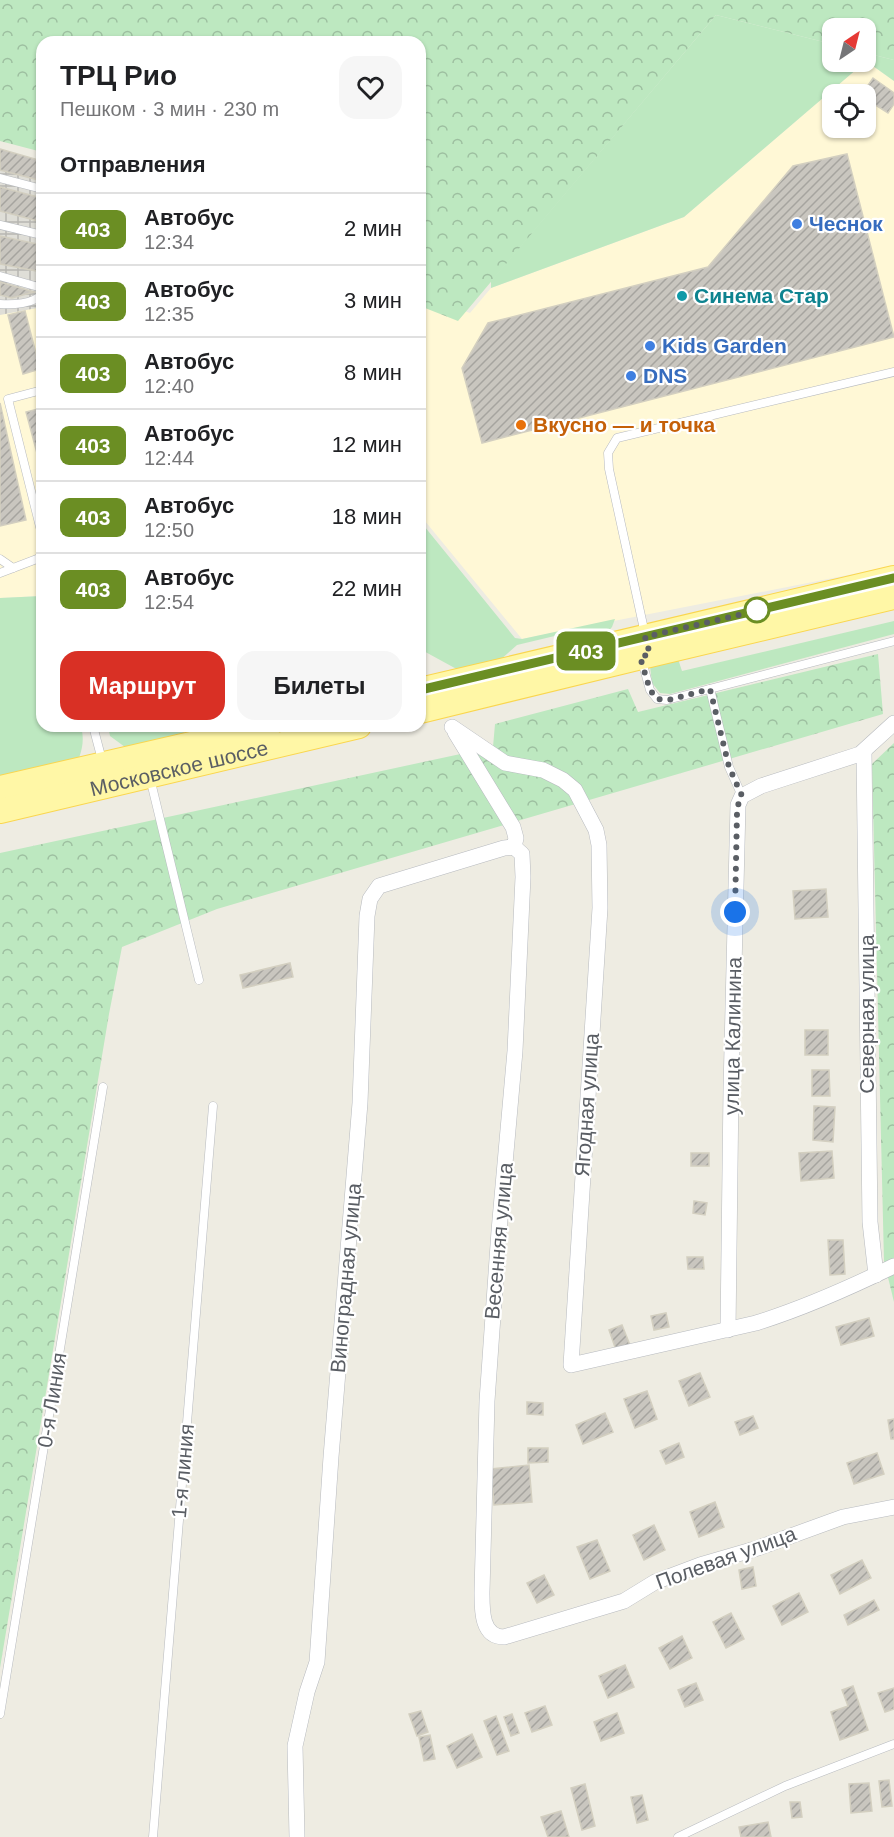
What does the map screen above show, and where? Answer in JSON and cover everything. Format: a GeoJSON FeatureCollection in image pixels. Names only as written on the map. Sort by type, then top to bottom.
{"type":"FeatureCollection","features":[{"type":"Feature","properties":{"kind":"main road"},"geometry":{"type":"LineString","coordinates":[[432,700],[894,579]]}},
{"type":"Feature","properties":{"kind":"main road"},"geometry":{"type":"LineString","coordinates":[[640,647],[894,597]]}},
{"type":"Feature","properties":{"kind":"main road","name":"Московское шоссе"},"geometry":{"type":"LineString","coordinates":[[0,788],[103,765],[192,740],[236,732]]}},
{"type":"Feature","properties":{"kind":"main road","name":"Московское шоссе"},"geometry":{"type":"LineString","coordinates":[[0,811],[334,732]]}},
{"type":"Feature","properties":{"kind":"street","name":"Ягодная улица"},"geometry":{"type":"LineString","coordinates":[[432,700],[505,763],[543,770],[569,785],[575,790],[596,830],[599,845],[600,908],[571,1365],[728,1330]]}},
{"type":"Feature","properties":{"kind":"street","name":"Весенняя улица"},"geometry":{"type":"LineString","coordinates":[[432,700],[513,827],[516,838],[514,847],[522,854],[515,1051],[499,1231],[484,1478],[482,1609],[486,1627],[494,1635]]}},
{"type":"Feature","properties":{"kind":"street"},"geometry":{"type":"LineString","coordinates":[[742,796],[761,786],[862,753],[894,723]]}},
{"type":"Feature","properties":{"kind":"street","name":"Северная улица"},"geometry":{"type":"LineString","coordinates":[[862,753],[870,1222],[876,1275]]}},
{"type":"Feature","properties":{"kind":"street","name":"улица Калинина"},"geometry":{"type":"LineString","coordinates":[[728,1330],[737,813],[742,796]]}},
{"type":"Feature","properties":{"kind":"street","name":"Виноградная улица"},"geometry":{"type":"LineString","coordinates":[[297,1837],[295,1746],[316,1662],[360,1103],[366,916],[373,894],[379,886],[504,848],[514,847]]}},
{"type":"Feature","properties":{"kind":"street"},"geometry":{"type":"LineString","coordinates":[[728,1330],[786,1314],[894,1266]]}},
{"type":"Feature","properties":{"kind":"street","name":"Полевая улица"},"geometry":{"type":"LineString","coordinates":[[494,1635],[504,1637],[624,1601],[655,1582],[700,1565],[843,1517],[894,1507]]}},
{"type":"Feature","properties":{"kind":"lane"},"geometry":{"type":"LineString","coordinates":[[0,178],[36,187]]}},
{"type":"Feature","properties":{"kind":"lane"},"geometry":{"type":"LineString","coordinates":[[0,225],[36,234]]}},
{"type":"Feature","properties":{"kind":"lane"},"geometry":{"type":"LineString","coordinates":[[0,276],[36,286]]}},
{"type":"Feature","properties":{"kind":"lane"},"geometry":{"type":"LineString","coordinates":[[0,304],[36,298]]}},
{"type":"Feature","properties":{"kind":"lane"},"geometry":{"type":"LineString","coordinates":[[894,372],[617,438],[608,453],[640,647],[650,690],[657,699],[668,700],[894,641]]}},
{"type":"Feature","properties":{"kind":"lane"},"geometry":{"type":"LineString","coordinates":[[36,392],[8,399],[36,511]]}},
{"type":"Feature","properties":{"kind":"lane"},"geometry":{"type":"LineString","coordinates":[[0,559],[13,568]]}},
{"type":"Feature","properties":{"kind":"lane"},"geometry":{"type":"LineString","coordinates":[[0,573],[36,559]]}},
{"type":"Feature","properties":{"kind":"lane"},"geometry":{"type":"LineString","coordinates":[[710,689],[729,767],[742,796]]}},
{"type":"Feature","properties":{"kind":"lane"},"geometry":{"type":"LineString","coordinates":[[95,732],[103,765]]}},
{"type":"Feature","properties":{"kind":"lane"},"geometry":{"type":"LineString","coordinates":[[149,776],[199,980]]}},
{"type":"Feature","properties":{"kind":"lane","name":"0-я Линия"},"geometry":{"type":"LineString","coordinates":[[0,1714],[103,1087]]}},
{"type":"Feature","properties":{"kind":"lane","name":"1-я линия"},"geometry":{"type":"LineString","coordinates":[[153,1837],[213,1106]]}},
{"type":"Feature","properties":{"kind":"lane"},"geometry":{"type":"LineString","coordinates":[[678,1837],[785,1786],[894,1744]]}},
{"type":"Feature","properties":{"kind":"shaded area"},"geometry":{"type":"Polygon","coordinates":[[[876,68],[894,81],[894,566],[522,639],[426,522],[426,297],[470,313],[491,288],[684,217],[822,99],[822,138],[876,138],[876,84],[839,84],[853,72],[876,72],[876,68]]]}},
{"type":"Feature","properties":{"kind":"shaded area"},"geometry":{"type":"Polygon","coordinates":[[[0,149],[36,159],[36,308],[0,315],[0,149]]]}},
{"type":"Feature","properties":{"kind":"shaded area"},"geometry":{"type":"Polygon","coordinates":[[[36,306],[36,596],[0,598],[0,314],[36,306]]]}},
{"type":"Feature","properties":{"kind":"green space"},"geometry":{"type":"Polygon","coordinates":[[[0,0],[894,0],[894,60],[876,56],[876,18],[822,18],[822,42],[716,15],[458,321],[426,308],[426,36],[36,36],[36,150],[0,141],[0,0]]]}},
{"type":"Feature","properties":{"kind":"green space"},"geometry":{"type":"Polygon","coordinates":[[[716,15],[822,42],[822,72],[853,72],[839,84],[822,84],[822,99],[684,217],[491,288],[491,281],[716,15]]]}},
{"type":"Feature","properties":{"kind":"green space"},"geometry":{"type":"Polygon","coordinates":[[[876,56],[894,60],[894,81],[876,68],[876,56]]]}},
{"type":"Feature","properties":{"kind":"green space"},"geometry":{"type":"Polygon","coordinates":[[[426,528],[515,638],[522,639],[615,619],[606,634],[563,634],[517,645],[499,661],[462,672],[426,652],[426,528]]]}},
{"type":"Feature","properties":{"kind":"green space"},"geometry":{"type":"Polygon","coordinates":[[[36,596],[36,732],[82,732],[79,758],[0,776],[0,598],[36,596]]]}},
{"type":"Feature","properties":{"kind":"green space"},"geometry":{"type":"Polygon","coordinates":[[[894,621],[894,634],[670,694],[660,693],[652,683],[650,666],[678,659],[682,671],[894,621]]]}},
{"type":"Feature","properties":{"kind":"green space"},"geometry":{"type":"Polygon","coordinates":[[[878,654],[883,714],[217,909],[122,947],[0,1668],[0,853],[493,747],[495,724],[628,689],[638,712],[878,654]]]}},
{"type":"Feature","properties":{"kind":"green space"},"geometry":{"type":"Polygon","coordinates":[[[109,732],[184,732],[125,747],[110,736],[109,732]]]}},
{"type":"Feature","properties":{"kind":"green space"},"geometry":{"type":"Polygon","coordinates":[[[894,743],[894,1302],[884,1261],[872,764],[894,743]]]}},
{"type":"Feature","properties":{"kind":"building"},"geometry":{"type":"Polygon","coordinates":[[[873,78],[894,93],[894,104],[888,113],[876,105],[876,84],[869,84],[873,78]]]}},
{"type":"Feature","properties":{"kind":"building"},"geometry":{"type":"Polygon","coordinates":[[[0,149],[36,159],[36,179],[0,170],[0,149]]]}},
{"type":"Feature","properties":{"kind":"building"},"geometry":{"type":"Polygon","coordinates":[[[847,154],[894,337],[482,443],[462,368],[488,323],[708,267],[793,166],[847,154]]]}},
{"type":"Feature","properties":{"kind":"building"},"geometry":{"type":"Polygon","coordinates":[[[0,187],[36,196],[36,220],[0,211],[0,187]]]}},
{"type":"Feature","properties":{"kind":"building"},"geometry":{"type":"Polygon","coordinates":[[[0,236],[36,244],[36,271],[0,264],[0,236]]]}},
{"type":"Feature","properties":{"kind":"building"},"geometry":{"type":"Polygon","coordinates":[[[0,282],[34,292],[12,298],[0,295],[0,282]]]}},
{"type":"Feature","properties":{"kind":"building"},"geometry":{"type":"Polygon","coordinates":[[[25,311],[36,354],[36,370],[23,374],[8,315],[25,311]]]}},
{"type":"Feature","properties":{"kind":"building"},"geometry":{"type":"Polygon","coordinates":[[[0,403],[26,520],[0,526],[0,403]]]}},
{"type":"Feature","properties":{"kind":"building"},"geometry":{"type":"Polygon","coordinates":[[[36,410],[36,450],[26,412],[36,410]]]}},
{"type":"Feature","properties":{"kind":"building"},"geometry":{"type":"Polygon","coordinates":[[[826,889],[828,917],[795,919],[793,891],[826,889]]]}},
{"type":"Feature","properties":{"kind":"building"},"geometry":{"type":"Polygon","coordinates":[[[290,963],[293,977],[243,988],[240,975],[290,963]]]}},
{"type":"Feature","properties":{"kind":"building"},"geometry":{"type":"Polygon","coordinates":[[[805,1030],[828,1030],[828,1055],[805,1055],[805,1030]]]}},
{"type":"Feature","properties":{"kind":"building"},"geometry":{"type":"Polygon","coordinates":[[[812,1070],[829,1070],[830,1096],[812,1096],[812,1070]]]}},
{"type":"Feature","properties":{"kind":"building"},"geometry":{"type":"Polygon","coordinates":[[[814,1106],[835,1107],[833,1142],[813,1140],[814,1106]]]}},
{"type":"Feature","properties":{"kind":"building"},"geometry":{"type":"Polygon","coordinates":[[[832,1151],[834,1178],[801,1181],[799,1153],[832,1151]]]}},
{"type":"Feature","properties":{"kind":"building"},"geometry":{"type":"Polygon","coordinates":[[[691,1153],[709,1153],[709,1166],[691,1166],[691,1153]]]}},
{"type":"Feature","properties":{"kind":"building"},"geometry":{"type":"Polygon","coordinates":[[[694,1201],[707,1203],[705,1215],[693,1213],[694,1201]]]}},
{"type":"Feature","properties":{"kind":"building"},"geometry":{"type":"Polygon","coordinates":[[[828,1240],[843,1240],[845,1274],[830,1275],[828,1240]]]}},
{"type":"Feature","properties":{"kind":"building"},"geometry":{"type":"Polygon","coordinates":[[[687,1257],[703,1257],[704,1269],[688,1269],[687,1257]]]}},
{"type":"Feature","properties":{"kind":"building"},"geometry":{"type":"Polygon","coordinates":[[[666,1313],[669,1327],[654,1330],[651,1316],[666,1313]]]}},
{"type":"Feature","properties":{"kind":"building"},"geometry":{"type":"Polygon","coordinates":[[[869,1318],[874,1336],[841,1345],[836,1327],[869,1318]]]}},
{"type":"Feature","properties":{"kind":"building"},"geometry":{"type":"Polygon","coordinates":[[[622,1325],[630,1345],[616,1350],[609,1330],[622,1325]]]}},
{"type":"Feature","properties":{"kind":"building"},"geometry":{"type":"Polygon","coordinates":[[[700,1373],[710,1397],[689,1406],[679,1381],[700,1373]]]}},
{"type":"Feature","properties":{"kind":"building"},"geometry":{"type":"Polygon","coordinates":[[[647,1391],[657,1419],[635,1428],[624,1399],[647,1391]]]}},
{"type":"Feature","properties":{"kind":"building"},"geometry":{"type":"Polygon","coordinates":[[[527,1402],[543,1403],[543,1415],[527,1414],[527,1402]]]}},
{"type":"Feature","properties":{"kind":"building"},"geometry":{"type":"Polygon","coordinates":[[[605,1413],[613,1432],[583,1444],[576,1425],[605,1413]]]}},
{"type":"Feature","properties":{"kind":"building"},"geometry":{"type":"Polygon","coordinates":[[[753,1416],[758,1428],[740,1435],[735,1422],[753,1416]]]}},
{"type":"Feature","properties":{"kind":"building"},"geometry":{"type":"Polygon","coordinates":[[[894,1419],[894,1439],[891,1439],[888,1420],[894,1419]]]}},
{"type":"Feature","properties":{"kind":"building"},"geometry":{"type":"Polygon","coordinates":[[[679,1443],[684,1457],[666,1464],[660,1451],[679,1443]]]}},
{"type":"Feature","properties":{"kind":"building"},"geometry":{"type":"Polygon","coordinates":[[[528,1448],[548,1448],[548,1462],[528,1463],[528,1448]]]}},
{"type":"Feature","properties":{"kind":"building"},"geometry":{"type":"Polygon","coordinates":[[[877,1453],[884,1474],[854,1484],[847,1463],[877,1453]]]}},
{"type":"Feature","properties":{"kind":"building"},"geometry":{"type":"Polygon","coordinates":[[[529,1465],[532,1502],[494,1505],[491,1469],[529,1465]]]}},
{"type":"Feature","properties":{"kind":"building"},"geometry":{"type":"Polygon","coordinates":[[[715,1502],[724,1527],[699,1537],[690,1512],[715,1502]]]}},
{"type":"Feature","properties":{"kind":"building"},"geometry":{"type":"Polygon","coordinates":[[[654,1525],[665,1550],[644,1560],[633,1535],[654,1525]]]}},
{"type":"Feature","properties":{"kind":"building"},"geometry":{"type":"Polygon","coordinates":[[[597,1540],[610,1571],[590,1579],[577,1547],[597,1540]]]}},
{"type":"Feature","properties":{"kind":"building"},"geometry":{"type":"Polygon","coordinates":[[[862,1560],[871,1578],[840,1594],[831,1575],[862,1560]]]}},
{"type":"Feature","properties":{"kind":"building"},"geometry":{"type":"Polygon","coordinates":[[[753,1567],[756,1586],[742,1589],[739,1570],[753,1567]]]}},
{"type":"Feature","properties":{"kind":"building"},"geometry":{"type":"Polygon","coordinates":[[[544,1575],[554,1595],[537,1603],[527,1583],[544,1575]]]}},
{"type":"Feature","properties":{"kind":"building"},"geometry":{"type":"Polygon","coordinates":[[[799,1593],[808,1612],[782,1625],[773,1606],[799,1593]]]}},
{"type":"Feature","properties":{"kind":"building"},"geometry":{"type":"Polygon","coordinates":[[[874,1600],[879,1610],[848,1625],[844,1615],[874,1600]]]}},
{"type":"Feature","properties":{"kind":"building"},"geometry":{"type":"Polygon","coordinates":[[[731,1613],[744,1639],[726,1648],[713,1622],[731,1613]]]}},
{"type":"Feature","properties":{"kind":"building"},"geometry":{"type":"Polygon","coordinates":[[[682,1636],[692,1658],[670,1669],[659,1648],[682,1636]]]}},
{"type":"Feature","properties":{"kind":"building"},"geometry":{"type":"Polygon","coordinates":[[[625,1665],[634,1687],[608,1698],[599,1676],[625,1665]]]}},
{"type":"Feature","properties":{"kind":"building"},"geometry":{"type":"Polygon","coordinates":[[[696,1683],[703,1700],[685,1707],[678,1690],[696,1683]]]}},
{"type":"Feature","properties":{"kind":"building"},"geometry":{"type":"Polygon","coordinates":[[[853,1686],[868,1730],[840,1740],[831,1712],[848,1706],[842,1690],[853,1686]]]}},
{"type":"Feature","properties":{"kind":"building"},"geometry":{"type":"Polygon","coordinates":[[[894,1688],[894,1709],[885,1712],[878,1693],[894,1688]]]}},
{"type":"Feature","properties":{"kind":"building"},"geometry":{"type":"Polygon","coordinates":[[[545,1706],[552,1725],[532,1732],[525,1713],[545,1706]]]}},
{"type":"Feature","properties":{"kind":"building"},"geometry":{"type":"Polygon","coordinates":[[[421,1711],[428,1732],[417,1736],[409,1714],[421,1711]]]}},
{"type":"Feature","properties":{"kind":"building"},"geometry":{"type":"Polygon","coordinates":[[[617,1713],[624,1733],[601,1741],[594,1722],[617,1713]]]}},
{"type":"Feature","properties":{"kind":"building"},"geometry":{"type":"Polygon","coordinates":[[[512,1714],[519,1733],[511,1736],[504,1717],[512,1714]]]}},
{"type":"Feature","properties":{"kind":"building"},"geometry":{"type":"Polygon","coordinates":[[[496,1716],[509,1751],[497,1755],[484,1721],[496,1716]]]}},
{"type":"Feature","properties":{"kind":"building"},"geometry":{"type":"Polygon","coordinates":[[[472,1734],[482,1757],[457,1768],[447,1746],[472,1734]]]}},
{"type":"Feature","properties":{"kind":"building"},"geometry":{"type":"Polygon","coordinates":[[[430,1735],[435,1759],[424,1761],[419,1737],[430,1735]]]}},
{"type":"Feature","properties":{"kind":"building"},"geometry":{"type":"Polygon","coordinates":[[[889,1780],[892,1806],[882,1807],[879,1781],[889,1780]]]}},
{"type":"Feature","properties":{"kind":"building"},"geometry":{"type":"Polygon","coordinates":[[[869,1783],[872,1811],[851,1813],[849,1784],[869,1783]]]}},
{"type":"Feature","properties":{"kind":"building"},"geometry":{"type":"Polygon","coordinates":[[[585,1784],[595,1826],[582,1830],[571,1788],[585,1784]]]}},
{"type":"Feature","properties":{"kind":"building"},"geometry":{"type":"Polygon","coordinates":[[[642,1795],[648,1820],[637,1823],[631,1797],[642,1795]]]}},
{"type":"Feature","properties":{"kind":"building"},"geometry":{"type":"Polygon","coordinates":[[[790,1802],[800,1802],[802,1817],[792,1818],[790,1802]]]}},
{"type":"Feature","properties":{"kind":"building"},"geometry":{"type":"Polygon","coordinates":[[[561,1811],[569,1837],[548,1837],[541,1817],[561,1811]]]}},
{"type":"Feature","properties":{"kind":"building"},"geometry":{"type":"Polygon","coordinates":[[[768,1822],[771,1837],[741,1837],[739,1827],[768,1822]]]}},
{"type":"Feature","properties":{"kind":"bus line","name":"403"},"geometry":{"type":"LineString","coordinates":[[426,689],[894,578]]}},
{"type":"Feature","properties":{"kind":"place","name":"Чеснок"},"geometry":{"type":"Point","coordinates":[797,224]}},
{"type":"Feature","properties":{"kind":"place","name":"Синема Стар"},"geometry":{"type":"Point","coordinates":[682,296]}},
{"type":"Feature","properties":{"kind":"place","name":"Kids Garden"},"geometry":{"type":"Point","coordinates":[650,346]}},
{"type":"Feature","properties":{"kind":"place","name":"DNS"},"geometry":{"type":"Point","coordinates":[631,376]}},
{"type":"Feature","properties":{"kind":"place","name":"Вкусно — и точка"},"geometry":{"type":"Point","coordinates":[521,425]}},
{"type":"Feature","properties":{"kind":"route"},"geometry":{"type":"LineString","coordinates":[[735,912],[737,813],[742,796],[729,767],[710,689],[668,700],[657,699],[650,690],[640,657],[650,654],[645,637],[764,609],[757,610]]}}]}
